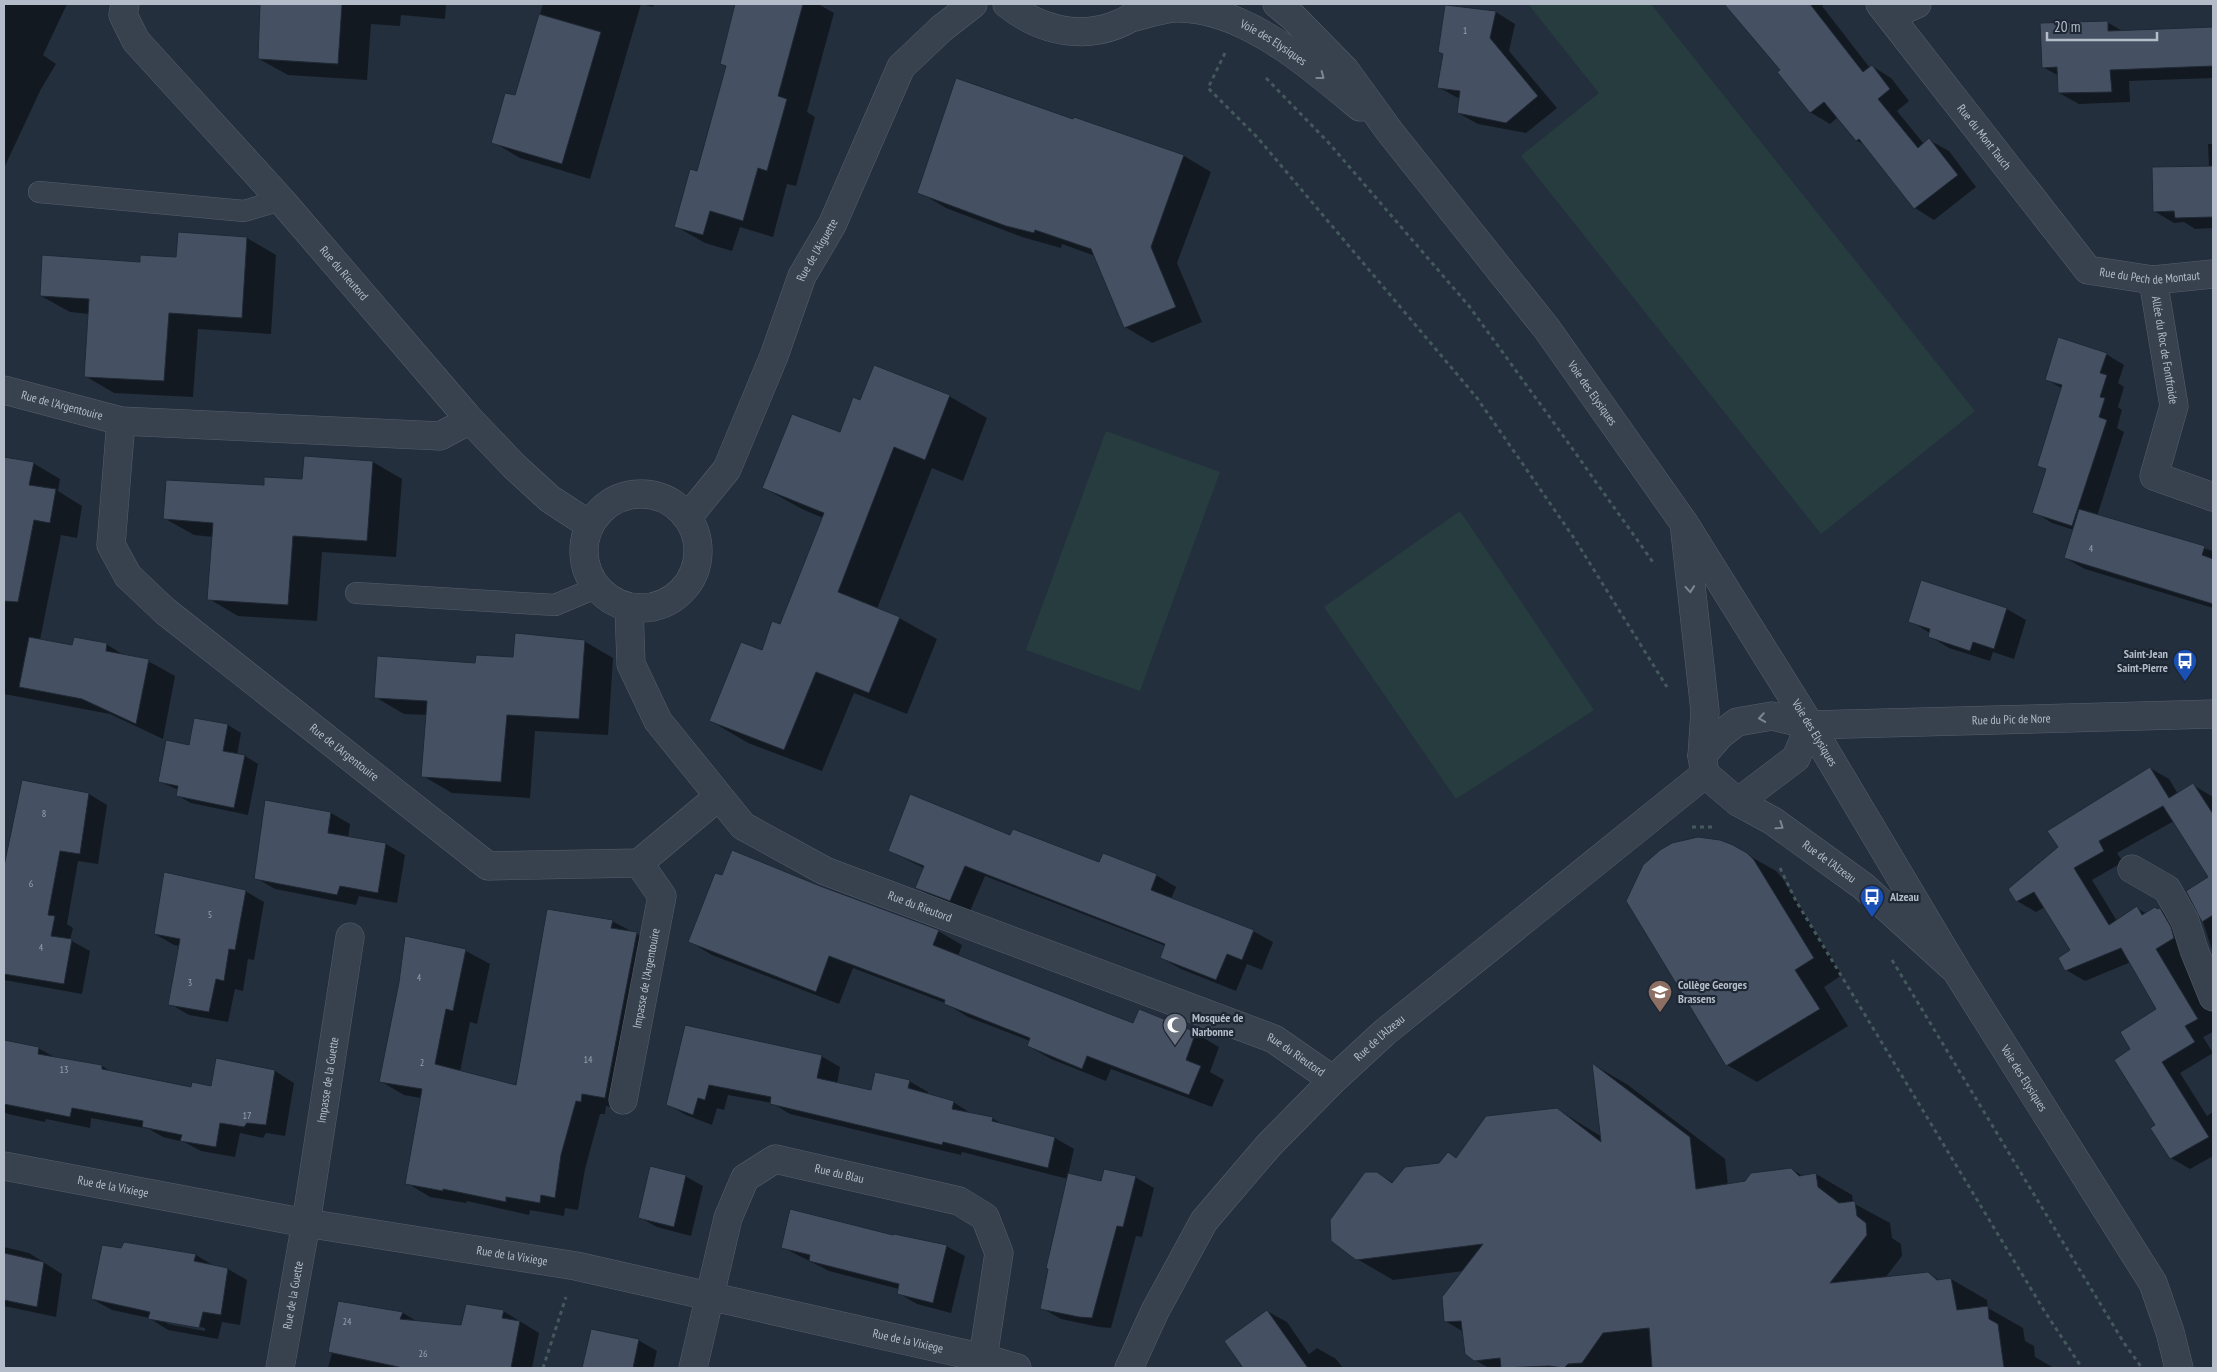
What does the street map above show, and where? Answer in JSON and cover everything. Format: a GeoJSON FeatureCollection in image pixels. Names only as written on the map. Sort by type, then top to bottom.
{"type":"FeatureCollection","features":[{"type":"Feature","properties":{"kind":"street","name":"Rue du Rieutord"},"geometry":{"type":"LineString","coordinates":[[125,4],[124,15],[136,41],[281,200],[470,420],[515,467],[550,499],[590,525]]}},
{"type":"Feature","properties":{"kind":"street","name":"Rue de l'Aiguette"},"geometry":{"type":"LineString","coordinates":[[688,517],[727,469],[774,356],[802,276],[832,225],[901,68],[940,29],[973,4]]}},
{"type":"Feature","properties":{"kind":"street","name":"Voie des Elysiques"},"geometry":{"type":"LineString","coordinates":[[1007,4],[1023,17],[1046,27],[1070,32],[1100,30],[1141,10],[1174,8],[1208,11],[1240,23],[1275,42],[1335,86],[1390,132]]}},
{"type":"Feature","properties":{"kind":"street","name":"Voie des Elysiques"},"geometry":{"type":"LineString","coordinates":[[1277,4],[1294,17],[1345,70],[1390,132],[1547,329],[1684,523],[1810,725],[1957,972],[2153,1283],[2170,1332],[2179,1368]]}},
{"type":"Feature","properties":{"kind":"street"},"geometry":{"type":"LineString","coordinates":[[1885,10],[1917,4]]}},
{"type":"Feature","properties":{"kind":"street","name":"Rue du Mont Tauch"},"geometry":{"type":"LineString","coordinates":[[1885,10],[2088,270]]}},
{"type":"Feature","properties":{"kind":"street","name":"Rue du Pech de Montaut"},"geometry":{"type":"LineString","coordinates":[[2088,270],[2153,280],[2213,274]]}},
{"type":"Feature","properties":{"kind":"street","name":"Allée du Roc de Fontfroide"},"geometry":{"type":"LineString","coordinates":[[2153,280],[2174,406],[2154,476],[2213,497]]}},
{"type":"Feature","properties":{"kind":"street","name":"Rue de l'Argentouire"},"geometry":{"type":"LineString","coordinates":[[4,390],[121,421],[440,436],[470,420]]}},
{"type":"Feature","properties":{"kind":"street","name":"Rue de l'Argentouire"},"geometry":{"type":"LineString","coordinates":[[121,421],[111,545],[128,576],[166,611],[488,866],[639,863]]}},
{"type":"Feature","properties":{"kind":"street"},"geometry":{"type":"LineString","coordinates":[[640,493],[669,500],[688,517],[699,547],[695,573],[678,596],[655,607],[630,607],[611,600],[586,573],[583,546],[590,525],[609,502],[640,493]]}},
{"type":"Feature","properties":{"kind":"street"},"geometry":{"type":"LineString","coordinates":[[1684,523],[1705,711],[1703,765]]}},
{"type":"Feature","properties":{"kind":"street","name":"Rue du Rieutord"},"geometry":{"type":"LineString","coordinates":[[630,607],[631,664],[658,721],[743,826],[825,871],[1274,1039],[1333,1080]]}},
{"type":"Feature","properties":{"kind":"street","name":"Rue du Pic de Nore"},"geometry":{"type":"LineString","coordinates":[[1810,725],[2213,714]]}},
{"type":"Feature","properties":{"kind":"street","name":"Rue de l'Alzeau"},"geometry":{"type":"LineString","coordinates":[[1129,1368],[1155,1311],[1204,1222],[1268,1145],[1333,1080],[1385,1032],[1669,802],[1703,765],[1720,735],[1737,722],[1772,716],[1810,725]]}},
{"type":"Feature","properties":{"kind":"street"},"geometry":{"type":"LineString","coordinates":[[1738,802],[1796,758],[1810,725]]}},
{"type":"Feature","properties":{"kind":"street","name":"Rue de l'Alzeau"},"geometry":{"type":"LineString","coordinates":[[1703,765],[1738,802],[1772,821],[1863,886],[1957,972]]}},
{"type":"Feature","properties":{"kind":"street"},"geometry":{"type":"LineString","coordinates":[[639,863],[718,797]]}},
{"type":"Feature","properties":{"kind":"street","name":"Impasse de l'Argentouire"},"geometry":{"type":"LineString","coordinates":[[622,1100],[662,896],[639,863]]}},
{"type":"Feature","properties":{"kind":"street"},"geometry":{"type":"LineString","coordinates":[[2132,869],[2167,889],[2185,921],[2204,945],[2213,998]]}},
{"type":"Feature","properties":{"kind":"street","name":"Impasse de la Guette"},"geometry":{"type":"LineString","coordinates":[[306,1223],[350,937]]}},
{"type":"Feature","properties":{"kind":"street","name":"Rue du Blau"},"geometry":{"type":"LineString","coordinates":[[693,1368],[728,1218],[745,1178],[775,1159],[959,1201],[984,1217],[999,1253],[983,1358]]}},
{"type":"Feature","properties":{"kind":"street","name":"Rue de la Vixiege"},"geometry":{"type":"LineString","coordinates":[[4,1166],[306,1223],[576,1266],[709,1298],[983,1358],[1017,1368]]}},
{"type":"Feature","properties":{"kind":"street","name":"Rue de la Guette"},"geometry":{"type":"LineString","coordinates":[[280,1368],[306,1223]]}},
{"type":"Feature","properties":{"kind":"lane"},"geometry":{"type":"LineString","coordinates":[[39,192],[244,211],[281,200]]}},
{"type":"Feature","properties":{"kind":"lane"},"geometry":{"type":"LineString","coordinates":[[356,593],[555,605],[598,587]]}},
{"type":"Feature","properties":{"kind":"path"},"geometry":{"type":"LineString","coordinates":[[1240,23],[1208,88],[1257,136],[1478,398],[1574,538],[1666,682],[1669,690]]}},
{"type":"Feature","properties":{"kind":"path"},"geometry":{"type":"LineString","coordinates":[[1669,802],[1682,827],[1723,827]]}},
{"type":"Feature","properties":{"kind":"path"},"geometry":{"type":"LineString","coordinates":[[1777,863],[1796,901],[2045,1312],[2082,1368]]}},
{"type":"Feature","properties":{"kind":"path"},"geometry":{"type":"LineString","coordinates":[[544,1368],[576,1266]]}},
{"type":"Feature","properties":{"kind":"green space"},"geometry":{"type":"Polygon","coordinates":[[[1528,4],[1651,4],[1975,411],[1821,534],[1521,156],[1599,93],[1528,4]]]}},
{"type":"Feature","properties":{"kind":"green space"},"geometry":{"type":"Polygon","coordinates":[[[1106,431],[1220,472],[1140,691],[1026,650],[1106,431]]]}},
{"type":"Feature","properties":{"kind":"green space"},"geometry":{"type":"Polygon","coordinates":[[[1460,511],[1594,710],[1456,799],[1324,607],[1460,511]]]}},
{"type":"Feature","properties":{"kind":"building"},"geometry":{"type":"Polygon","coordinates":[[[260,4],[342,4],[338,64],[258,59],[260,4]]]}},
{"type":"Feature","properties":{"kind":"building"},"geometry":{"type":"Polygon","coordinates":[[[735,4],[803,4],[778,96],[787,99],[767,171],[758,168],[743,221],[710,211],[703,235],[674,227],[690,169],[697,171],[726,66],[720,64],[735,4]]]}},
{"type":"Feature","properties":{"kind":"building"},"geometry":{"type":"Polygon","coordinates":[[[1724,4],[1810,4],[1863,72],[1872,65],[1890,89],[1878,99],[1918,148],[1929,138],[1958,175],[1914,209],[1859,139],[1856,141],[1824,102],[1810,113],[1777,72],[1780,70],[1724,4]]]}},
{"type":"Feature","properties":{"kind":"building"},"geometry":{"type":"Polygon","coordinates":[[[1445,5],[1496,11],[1490,38],[1538,96],[1506,123],[1457,113],[1460,91],[1437,88],[1443,54],[1438,52],[1445,5]]]}},
{"type":"Feature","properties":{"kind":"building"},"geometry":{"type":"Polygon","coordinates":[[[539,14],[601,32],[562,164],[491,143],[505,93],[515,95],[539,14]]]}},
{"type":"Feature","properties":{"kind":"building"},"geometry":{"type":"Polygon","coordinates":[[[2108,21],[2108,31],[2213,27],[2213,66],[2110,70],[2112,92],[2058,93],[2057,67],[2042,68],[2040,23],[2108,21]]]}},
{"type":"Feature","properties":{"kind":"building"},"geometry":{"type":"Polygon","coordinates":[[[956,78],[1184,155],[1151,247],[1176,307],[1124,328],[1091,249],[1035,230],[1034,233],[1006,226],[917,193],[956,78]]]}},
{"type":"Feature","properties":{"kind":"building"},"geometry":{"type":"Polygon","coordinates":[[[2213,166],[2213,217],[2175,218],[2174,211],[2153,212],[2152,167],[2213,166]]]}},
{"type":"Feature","properties":{"kind":"building"},"geometry":{"type":"Polygon","coordinates":[[[178,232],[247,237],[242,318],[169,313],[164,381],[84,377],[89,299],[40,296],[42,255],[140,262],[140,255],[176,257],[178,232]]]}},
{"type":"Feature","properties":{"kind":"building"},"geometry":{"type":"Polygon","coordinates":[[[2058,337],[2107,353],[2100,373],[2107,375],[2100,397],[2105,398],[2099,417],[2107,420],[2072,526],[2032,513],[2046,469],[2037,466],[2062,385],[2045,380],[2058,337]]]}},
{"type":"Feature","properties":{"kind":"building"},"geometry":{"type":"Polygon","coordinates":[[[874,365],[950,395],[925,460],[894,447],[838,592],[900,617],[869,693],[816,672],[784,750],[709,721],[741,642],[762,650],[772,621],[780,624],[824,513],[762,488],[792,414],[840,432],[853,397],[860,400],[874,365]]]}},
{"type":"Feature","properties":{"kind":"building"},"geometry":{"type":"Polygon","coordinates":[[[304,456],[373,461],[367,541],[293,536],[288,605],[207,600],[213,523],[163,519],[166,480],[264,485],[264,477],[302,479],[304,456]]]}},
{"type":"Feature","properties":{"kind":"building"},"geometry":{"type":"Polygon","coordinates":[[[4,457],[34,462],[29,485],[56,489],[50,523],[34,520],[18,602],[4,601],[4,457]]]}},
{"type":"Feature","properties":{"kind":"building"},"geometry":{"type":"Polygon","coordinates":[[[2079,509],[2205,546],[2202,555],[2213,559],[2213,604],[2064,558],[2079,509]]]}},
{"type":"Feature","properties":{"kind":"building"},"geometry":{"type":"Polygon","coordinates":[[[1921,580],[2007,608],[1994,649],[1973,642],[1970,651],[1928,637],[1930,629],[1908,622],[1921,580]]]}},
{"type":"Feature","properties":{"kind":"building"},"geometry":{"type":"Polygon","coordinates":[[[515,633],[585,640],[579,719],[507,715],[501,782],[421,777],[427,701],[374,698],[377,656],[475,663],[476,655],[513,657],[515,633]]]}},
{"type":"Feature","properties":{"kind":"building"},"geometry":{"type":"Polygon","coordinates":[[[29,637],[72,645],[74,637],[107,643],[106,651],[149,659],[136,724],[82,699],[19,687],[29,637]]]}},
{"type":"Feature","properties":{"kind":"building"},"geometry":{"type":"Polygon","coordinates":[[[194,718],[228,724],[223,751],[245,755],[234,808],[176,796],[178,786],[158,782],[166,740],[189,745],[194,718]]]}},
{"type":"Feature","properties":{"kind":"building"},"geometry":{"type":"Polygon","coordinates":[[[2150,767],[2169,798],[2193,783],[2213,814],[2213,915],[2202,922],[2186,891],[2208,877],[2163,806],[2099,841],[2104,851],[2074,868],[2109,925],[2137,906],[2142,915],[2155,907],[2157,909],[2160,908],[2171,927],[2174,938],[2156,949],[2198,1019],[2185,1026],[2195,1042],[2162,1062],[2209,1137],[2170,1159],[2150,1128],[2155,1125],[2114,1060],[2130,1049],[2120,1032],[2156,1009],[2121,948],[2065,971],[2058,958],[2070,950],[2034,892],[2016,902],[2008,889],[2058,847],[2047,831],[2150,767]]]}},
{"type":"Feature","properties":{"kind":"building"},"geometry":{"type":"Polygon","coordinates":[[[22,780],[89,793],[80,854],[60,851],[48,915],[55,916],[51,936],[72,939],[64,984],[4,974],[4,866],[22,780]]]}},
{"type":"Feature","properties":{"kind":"building"},"geometry":{"type":"Polygon","coordinates":[[[910,794],[1010,835],[1013,829],[1099,862],[1103,853],[1157,874],[1151,890],[1254,930],[1242,960],[1227,954],[1216,980],[1160,958],[1165,944],[965,866],[950,901],[915,888],[924,866],[888,851],[910,794]]]}},
{"type":"Feature","properties":{"kind":"building"},"geometry":{"type":"Polygon","coordinates":[[[265,800],[331,812],[328,833],[386,843],[378,893],[340,886],[337,895],[254,879],[265,800]]]}},
{"type":"Feature","properties":{"kind":"building"},"geometry":{"type":"Polygon","coordinates":[[[1698,837],[1720,840],[1733,845],[1747,853],[1754,860],[1814,958],[1795,970],[1820,1009],[1726,1066],[1626,901],[1643,865],[1660,850],[1672,843],[1698,837]]]}},
{"type":"Feature","properties":{"kind":"building"},"geometry":{"type":"Polygon","coordinates":[[[732,850],[820,886],[939,930],[933,945],[991,968],[1133,1023],[1139,1009],[1196,1032],[1186,1060],[1201,1066],[1189,1095],[1087,1056],[1082,1069],[1027,1046],[1030,1038],[944,1004],[945,1000],[829,956],[816,992],[688,942],[715,873],[722,875],[732,850]]]}},
{"type":"Feature","properties":{"kind":"building"},"geometry":{"type":"Polygon","coordinates":[[[164,872],[246,890],[235,950],[229,949],[224,981],[216,979],[209,1012],[168,1005],[180,939],[154,934],[164,872]]]}},
{"type":"Feature","properties":{"kind":"building"},"geometry":{"type":"Polygon","coordinates":[[[547,909],[613,920],[611,928],[637,932],[605,1098],[582,1094],[581,1102],[576,1101],[561,1155],[555,1198],[541,1195],[540,1203],[506,1197],[506,1202],[443,1189],[443,1191],[405,1184],[422,1089],[379,1082],[399,982],[405,936],[466,949],[453,1011],[446,1009],[435,1064],[516,1085],[547,909]]]}},
{"type":"Feature","properties":{"kind":"building"},"geometry":{"type":"Polygon","coordinates":[[[685,1025],[822,1055],[817,1078],[871,1090],[875,1072],[910,1080],[908,1088],[954,1101],[952,1109],[993,1117],[992,1121],[1055,1137],[1048,1168],[943,1142],[942,1145],[770,1104],[771,1097],[709,1085],[705,1100],[698,1098],[693,1115],[666,1105],[685,1025]]]}},
{"type":"Feature","properties":{"kind":"building"},"geometry":{"type":"Polygon","coordinates":[[[4,1040],[39,1047],[38,1054],[102,1065],[102,1069],[191,1087],[192,1082],[211,1086],[216,1058],[275,1070],[266,1125],[247,1123],[244,1127],[220,1123],[216,1147],[180,1141],[182,1135],[142,1127],[143,1121],[72,1108],[70,1117],[4,1104],[4,1040]]]}},
{"type":"Feature","properties":{"kind":"building"},"geometry":{"type":"Polygon","coordinates":[[[1592,1063],[1690,1137],[1696,1189],[1745,1181],[1751,1173],[1791,1168],[1799,1176],[1816,1173],[1818,1187],[1839,1203],[1855,1201],[1857,1216],[1866,1223],[1867,1235],[1830,1283],[1928,1272],[1937,1280],[1951,1278],[1957,1310],[1988,1306],[1989,1319],[1998,1324],[2004,1368],[1652,1368],[1649,1328],[1603,1333],[1582,1363],[1568,1364],[1564,1368],[1549,1366],[1501,1368],[1500,1358],[1474,1361],[1465,1354],[1461,1321],[1444,1322],[1442,1297],[1483,1244],[1356,1260],[1331,1241],[1330,1220],[1365,1172],[1377,1172],[1392,1183],[1405,1167],[1439,1163],[1448,1152],[1456,1158],[1486,1116],[1557,1108],[1601,1142],[1592,1063]]]}},
{"type":"Feature","properties":{"kind":"building"},"geometry":{"type":"Polygon","coordinates":[[[650,1166],[686,1175],[674,1227],[638,1218],[650,1166]]]}},
{"type":"Feature","properties":{"kind":"building"},"geometry":{"type":"Polygon","coordinates":[[[1104,1169],[1136,1176],[1123,1227],[1117,1226],[1092,1318],[1040,1309],[1048,1269],[1046,1268],[1068,1173],[1101,1181],[1104,1169]]]}},
{"type":"Feature","properties":{"kind":"building"},"geometry":{"type":"Polygon","coordinates":[[[790,1209],[893,1235],[947,1245],[933,1303],[897,1294],[899,1284],[809,1261],[810,1255],[781,1248],[790,1209]]]}},
{"type":"Feature","properties":{"kind":"building"},"geometry":{"type":"Polygon","coordinates":[[[124,1242],[196,1254],[194,1261],[228,1268],[221,1315],[203,1312],[199,1328],[148,1319],[150,1312],[91,1299],[102,1245],[121,1248],[124,1242]]]}},
{"type":"Feature","properties":{"kind":"building"},"geometry":{"type":"Polygon","coordinates":[[[4,1253],[44,1262],[37,1307],[4,1300],[4,1253]]]}},
{"type":"Feature","properties":{"kind":"building"},"geometry":{"type":"Polygon","coordinates":[[[338,1301],[403,1312],[400,1319],[461,1325],[466,1304],[504,1310],[502,1318],[520,1321],[511,1368],[403,1368],[328,1352],[338,1301]]]}},
{"type":"Feature","properties":{"kind":"building"},"geometry":{"type":"Polygon","coordinates":[[[1267,1310],[1308,1368],[1243,1368],[1224,1341],[1267,1310]]]}},
{"type":"Feature","properties":{"kind":"building"},"geometry":{"type":"Polygon","coordinates":[[[591,1329],[639,1339],[633,1368],[582,1368],[591,1329]]]}},
{"type":"Feature","properties":{"kind":"place","name":"Saint-Jean Saint-Pierre"},"geometry":{"type":"Point","coordinates":[2185,682]}},
{"type":"Feature","properties":{"kind":"place","name":"Alzeau"},"geometry":{"type":"Point","coordinates":[1872,918]}},
{"type":"Feature","properties":{"kind":"place","name":"Collège Georges Brassens"},"geometry":{"type":"Point","coordinates":[1660,1013]}},
{"type":"Feature","properties":{"kind":"place","name":"Mosquée de Narbonne"},"geometry":{"type":"Point","coordinates":[1175,1046]}}]}
